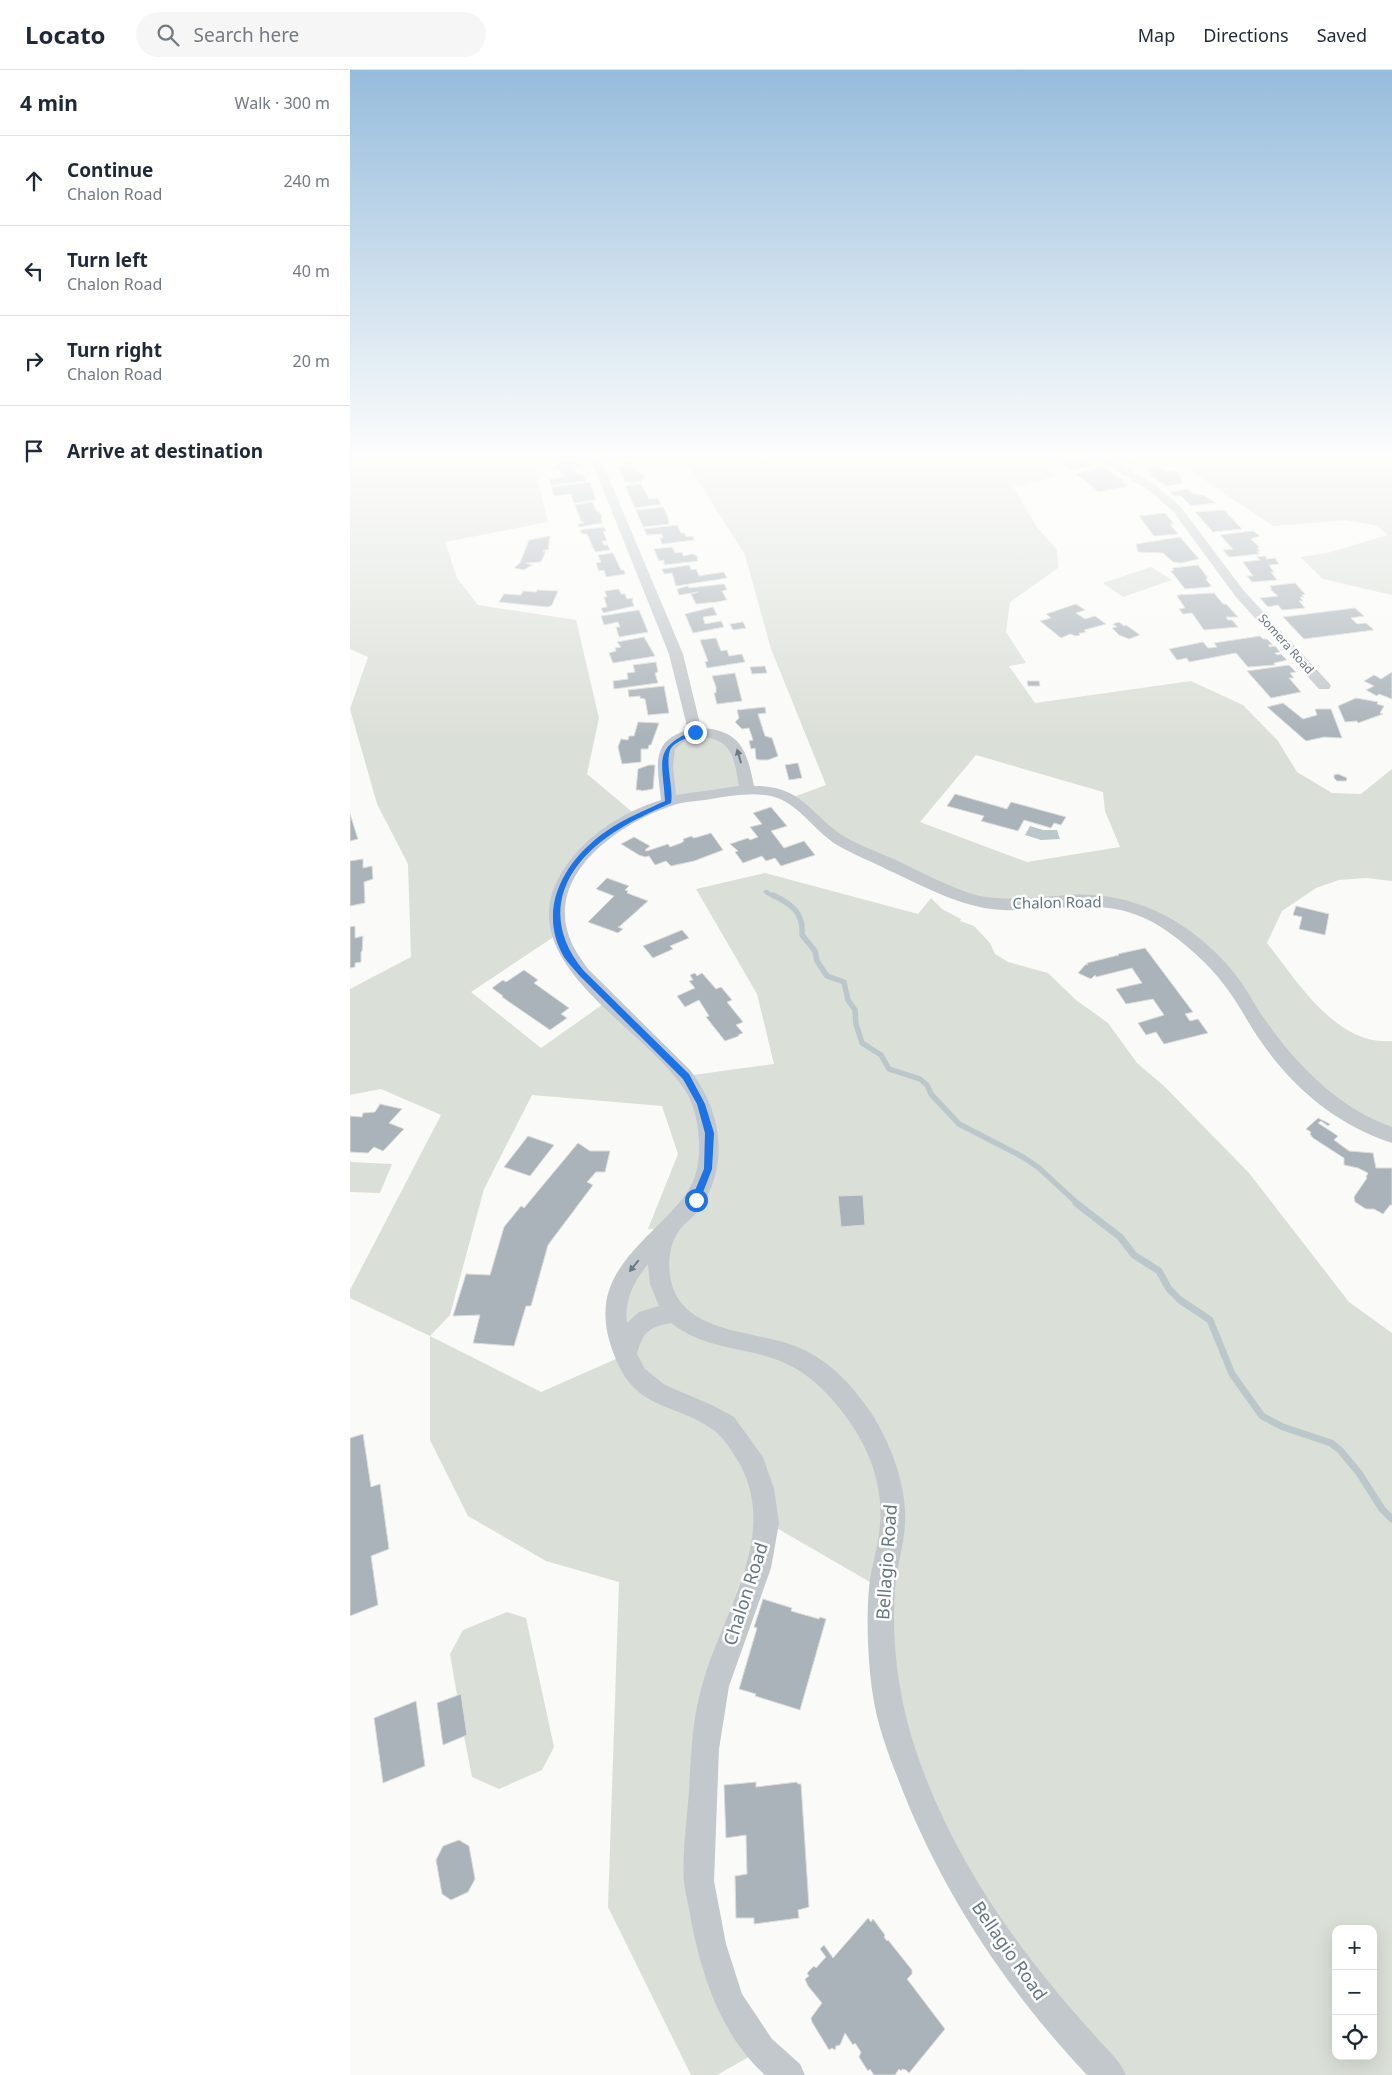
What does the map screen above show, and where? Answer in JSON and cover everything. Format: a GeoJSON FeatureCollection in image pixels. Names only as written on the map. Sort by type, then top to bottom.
{"type":"FeatureCollection","features":[{"type":"Feature","properties":{"kind":"street"},"geometry":{"type":"LineString","coordinates":[[633,551],[676,654],[695,732]]}},
{"type":"Feature","properties":{"kind":"street","name":"Somera Road"},"geometry":{"type":"LineString","coordinates":[[1208,551],[1240,594],[1324,686]]}},
{"type":"Feature","properties":{"kind":"street"},"geometry":{"type":"LineString","coordinates":[[669,802],[666,757],[669,748],[679,739],[695,732],[716,734],[730,741],[737,749],[747,789]]}},
{"type":"Feature","properties":{"kind":"street","name":"Chalon Road"},"geometry":{"type":"LineString","coordinates":[[675,1313],[662,1288],[658,1274],[661,1253],[668,1230],[696,1200],[708,1169],[710,1133],[701,1104],[686,1076],[582,973],[568,956],[558,934],[556,912],[561,887],[572,869],[589,849],[610,832],[637,816],[669,802],[747,789],[763,790],[791,798],[837,838],[938,887],[976,900],[993,904],[1015,905],[1083,900],[1107,902],[1145,912],[1166,923],[1208,956],[1231,981],[1283,1058],[1320,1096],[1365,1125],[1392,1135]]}},
{"type":"Feature","properties":{"kind":"street"},"geometry":{"type":"LineString","coordinates":[[625,1355],[614,1314],[617,1296],[625,1278],[668,1230]]}},
{"type":"Feature","properties":{"kind":"street"},"geometry":{"type":"LineString","coordinates":[[625,1355],[630,1334],[639,1324],[658,1315],[675,1313]]}},
{"type":"Feature","properties":{"kind":"street","name":"Bellagio Road"},"geometry":{"type":"LineString","coordinates":[[675,1313],[689,1323],[713,1333],[793,1355],[816,1370],[835,1386],[864,1424],[876,1445],[890,1486],[893,1522],[882,1589],[883,1646],[889,1708],[914,1786],[938,1840],[982,1915],[1031,1987],[1096,2062],[1110,2075]]}},
{"type":"Feature","properties":{"kind":"street","name":"Chalon Road"},"geometry":{"type":"LineString","coordinates":[[625,1355],[637,1376],[657,1393],[706,1414],[726,1426],[754,1465],[762,1489],[767,1523],[758,1568],[715,1686],[705,1749],[699,1881],[711,1944],[729,2002],[762,2050],[788,2075]]}},
{"type":"Feature","properties":{"kind":"shaded area"},"geometry":{"type":"Polygon","coordinates":[[[350,551],[448,551],[457,578],[478,605],[576,620],[599,718],[587,774],[637,816],[572,869],[558,934],[471,992],[541,1048],[609,1000],[686,1076],[774,1064],[757,994],[696,889],[765,873],[918,914],[931,898],[942,909],[961,919],[960,921],[974,926],[990,943],[995,954],[1008,962],[1048,973],[1076,1000],[1108,1023],[1137,1063],[1164,1086],[1249,1173],[1349,1302],[1392,1333],[1392,2075],[1110,2075],[1031,1987],[914,1786],[882,1589],[768,1523],[715,1686],[699,1881],[761,2050],[717,2075],[691,2075],[608,1907],[619,1582],[546,1561],[468,1516],[430,1440],[430,1336],[350,1298],[350,1290],[441,1115],[381,1089],[350,1095],[350,989],[411,957],[408,864],[377,804],[350,709],[368,657],[350,649],[350,551]],[[532,1095],[484,1189],[450,1315],[430,1336],[541,1392],[625,1355],[614,1314],[667,1230],[648,1229],[678,1154],[662,1106],[532,1095]]]}},
{"type":"Feature","properties":{"kind":"shaded area"},"geometry":{"type":"Polygon","coordinates":[[[742,551],[1057,551],[1058,568],[1010,602],[1006,632],[1026,663],[1009,666],[1035,703],[1191,681],[1243,705],[1278,741],[1297,772],[1332,793],[1361,794],[1392,769],[1392,881],[1366,878],[1339,880],[1316,888],[1282,911],[1267,943],[1305,992],[1336,1022],[1353,1033],[1372,1040],[1392,1041],[1392,1135],[1341,1111],[1208,957],[1129,906],[993,904],[856,848],[791,798],[826,785],[771,649],[742,551]],[[976,755],[920,822],[1027,862],[1120,847],[1105,811],[1103,792],[976,755]]]}},
{"type":"Feature","properties":{"kind":"shaded area"},"geometry":{"type":"Polygon","coordinates":[[[1335,551],[1392,551],[1392,595],[1323,579],[1300,557],[1335,551]]]}},
{"type":"Feature","properties":{"kind":"shaded area"},"geometry":{"type":"Polygon","coordinates":[[[1151,567],[1172,580],[1123,597],[1103,583],[1151,567]]]}},
{"type":"Feature","properties":{"kind":"shaded area"},"geometry":{"type":"Polygon","coordinates":[[[695,732],[730,741],[747,789],[669,801],[669,747],[695,732]]]}},
{"type":"Feature","properties":{"kind":"shaded area"},"geometry":{"type":"Polygon","coordinates":[[[1030,826],[1043,830],[1057,830],[1060,839],[1041,840],[1025,835],[1030,826]]]}},
{"type":"Feature","properties":{"kind":"shaded area"},"geometry":{"type":"Polygon","coordinates":[[[350,1162],[392,1164],[380,1193],[350,1192],[350,1162]]]}},
{"type":"Feature","properties":{"kind":"shaded area"},"geometry":{"type":"Polygon","coordinates":[[[507,1612],[526,1618],[554,1747],[542,1770],[499,1789],[472,1777],[464,1736],[467,1735],[461,1694],[457,1695],[450,1654],[463,1630],[507,1612]]]}},
{"type":"Feature","properties":{"kind":"building"},"geometry":{"type":"Polygon","coordinates":[[[525,551],[546,551],[541,562],[526,563],[532,565],[524,570],[514,568],[520,563],[525,551]]]}},
{"type":"Feature","properties":{"kind":"building"},"geometry":{"type":"Polygon","coordinates":[[[655,551],[682,552],[683,556],[693,554],[697,556],[698,561],[664,565],[664,560],[659,561],[655,551]]]}},
{"type":"Feature","properties":{"kind":"building"},"geometry":{"type":"Polygon","coordinates":[[[1192,551],[1199,559],[1181,563],[1173,562],[1163,553],[1138,552],[1192,551]]]}},
{"type":"Feature","properties":{"kind":"building"},"geometry":{"type":"Polygon","coordinates":[[[1223,551],[1260,551],[1257,551],[1259,554],[1229,557],[1223,551]]]}},
{"type":"Feature","properties":{"kind":"building"},"geometry":{"type":"Polygon","coordinates":[[[613,553],[625,574],[606,577],[604,570],[599,571],[596,563],[601,562],[598,555],[613,553]]]}},
{"type":"Feature","properties":{"kind":"building"},"geometry":{"type":"Polygon","coordinates":[[[1265,556],[1267,559],[1275,558],[1279,564],[1269,565],[1274,572],[1271,572],[1277,580],[1252,582],[1247,576],[1253,576],[1243,562],[1260,560],[1257,557],[1265,556]]]}},
{"type":"Feature","properties":{"kind":"building"},"geometry":{"type":"Polygon","coordinates":[[[689,565],[691,570],[696,569],[699,576],[724,572],[727,578],[676,586],[672,573],[664,574],[662,569],[689,565]]]}},
{"type":"Feature","properties":{"kind":"building"},"geometry":{"type":"Polygon","coordinates":[[[1198,565],[1212,586],[1185,589],[1171,571],[1174,570],[1172,568],[1198,565]]]}},
{"type":"Feature","properties":{"kind":"building"},"geometry":{"type":"Polygon","coordinates":[[[1295,583],[1305,594],[1302,595],[1304,597],[1300,597],[1303,601],[1299,601],[1305,608],[1282,610],[1278,605],[1268,607],[1260,598],[1278,596],[1270,589],[1272,589],[1270,586],[1295,583]]]}},
{"type":"Feature","properties":{"kind":"building"},"geometry":{"type":"Polygon","coordinates":[[[724,584],[727,590],[722,591],[727,600],[717,602],[696,604],[691,594],[698,592],[679,595],[677,589],[688,586],[689,588],[724,584]]]}},
{"type":"Feature","properties":{"kind":"building"},"geometry":{"type":"Polygon","coordinates":[[[619,589],[621,594],[625,594],[627,599],[633,598],[634,606],[603,613],[601,608],[607,607],[604,597],[607,597],[605,591],[619,589]]]}},
{"type":"Feature","properties":{"kind":"building"},"geometry":{"type":"Polygon","coordinates":[[[537,590],[558,591],[552,605],[548,607],[499,602],[504,594],[521,595],[523,591],[536,592],[537,590]]]}},
{"type":"Feature","properties":{"kind":"building"},"geometry":{"type":"Polygon","coordinates":[[[1214,593],[1238,617],[1226,617],[1228,620],[1232,620],[1238,627],[1204,630],[1192,613],[1183,614],[1179,609],[1185,608],[1178,595],[1214,593]]]}},
{"type":"Feature","properties":{"kind":"building"},"geometry":{"type":"Polygon","coordinates":[[[1076,604],[1085,610],[1076,613],[1085,619],[1095,616],[1106,624],[1084,630],[1086,632],[1079,633],[1080,635],[1070,634],[1061,638],[1040,621],[1051,618],[1046,614],[1076,604]]]}},
{"type":"Feature","properties":{"kind":"building"},"geometry":{"type":"Polygon","coordinates":[[[713,607],[717,615],[703,617],[705,624],[721,621],[724,627],[693,633],[685,614],[713,607]]]}},
{"type":"Feature","properties":{"kind":"building"},"geometry":{"type":"Polygon","coordinates":[[[1355,608],[1364,616],[1351,618],[1357,624],[1366,623],[1374,630],[1304,639],[1283,617],[1355,608]]]}},
{"type":"Feature","properties":{"kind":"building"},"geometry":{"type":"Polygon","coordinates":[[[639,610],[648,632],[619,637],[616,627],[620,627],[618,622],[604,625],[601,616],[639,610]]]}},
{"type":"Feature","properties":{"kind":"building"},"geometry":{"type":"Polygon","coordinates":[[[743,622],[746,628],[733,630],[730,624],[743,622]]]}},
{"type":"Feature","properties":{"kind":"building"},"geometry":{"type":"Polygon","coordinates":[[[1119,622],[1140,635],[1129,639],[1119,635],[1112,628],[1117,627],[1113,624],[1119,622]]]}},
{"type":"Feature","properties":{"kind":"building"},"geometry":{"type":"Polygon","coordinates":[[[1260,636],[1263,639],[1267,639],[1273,645],[1268,645],[1270,647],[1275,646],[1280,652],[1275,653],[1277,655],[1281,654],[1287,660],[1274,663],[1275,665],[1248,667],[1236,653],[1189,662],[1187,658],[1177,660],[1169,649],[1203,642],[1208,648],[1217,647],[1214,643],[1260,636]]]}},
{"type":"Feature","properties":{"kind":"building"},"geometry":{"type":"Polygon","coordinates":[[[644,637],[655,656],[613,663],[609,653],[616,651],[615,648],[621,647],[617,642],[644,637]]]}},
{"type":"Feature","properties":{"kind":"building"},"geometry":{"type":"Polygon","coordinates":[[[716,638],[721,651],[727,650],[729,656],[742,654],[745,662],[707,668],[705,662],[708,661],[700,640],[716,638]]]}},
{"type":"Feature","properties":{"kind":"building"},"geometry":{"type":"Polygon","coordinates":[[[656,662],[658,672],[655,673],[658,683],[614,689],[613,681],[628,679],[627,673],[635,672],[633,665],[656,662]]]}},
{"type":"Feature","properties":{"kind":"building"},"geometry":{"type":"Polygon","coordinates":[[[1289,665],[1296,672],[1290,673],[1294,678],[1289,678],[1301,692],[1271,698],[1247,671],[1289,665]]]}},
{"type":"Feature","properties":{"kind":"building"},"geometry":{"type":"Polygon","coordinates":[[[765,666],[767,673],[752,674],[750,667],[765,666]]]}},
{"type":"Feature","properties":{"kind":"building"},"geometry":{"type":"Polygon","coordinates":[[[1392,672],[1392,699],[1379,694],[1377,696],[1366,690],[1374,686],[1364,681],[1374,675],[1381,679],[1392,672]]]}},
{"type":"Feature","properties":{"kind":"building"},"geometry":{"type":"Polygon","coordinates":[[[735,673],[742,701],[717,704],[714,693],[716,693],[716,687],[712,676],[735,673]]]}},
{"type":"Feature","properties":{"kind":"building"},"geometry":{"type":"Polygon","coordinates":[[[1027,681],[1039,681],[1040,686],[1028,686],[1027,681]]]}},
{"type":"Feature","properties":{"kind":"building"},"geometry":{"type":"Polygon","coordinates":[[[664,686],[669,713],[648,715],[645,699],[640,698],[640,696],[629,697],[628,690],[664,686]]]}},
{"type":"Feature","properties":{"kind":"building"},"geometry":{"type":"Polygon","coordinates":[[[1356,698],[1378,702],[1377,704],[1384,706],[1380,713],[1383,714],[1358,723],[1357,721],[1345,722],[1338,706],[1356,698]]]}},
{"type":"Feature","properties":{"kind":"building"},"geometry":{"type":"Polygon","coordinates":[[[1283,703],[1303,719],[1317,715],[1315,709],[1331,709],[1342,738],[1324,737],[1306,741],[1267,707],[1283,703]]]}},
{"type":"Feature","properties":{"kind":"building"},"geometry":{"type":"Polygon","coordinates":[[[765,707],[766,713],[758,714],[765,736],[772,738],[778,756],[768,760],[760,760],[756,759],[755,748],[751,749],[749,741],[753,740],[749,728],[742,729],[735,722],[739,718],[737,710],[765,707]]]}},
{"type":"Feature","properties":{"kind":"building"},"geometry":{"type":"Polygon","coordinates":[[[638,722],[659,723],[651,745],[649,745],[648,749],[641,749],[641,762],[622,764],[618,747],[621,739],[628,740],[629,736],[634,736],[638,722]]]}},
{"type":"Feature","properties":{"kind":"building"},"geometry":{"type":"Polygon","coordinates":[[[798,763],[802,778],[789,780],[785,765],[798,763]]]}},
{"type":"Feature","properties":{"kind":"building"},"geometry":{"type":"Polygon","coordinates":[[[655,765],[653,789],[636,790],[638,769],[655,765]]]}},
{"type":"Feature","properties":{"kind":"building"},"geometry":{"type":"Polygon","coordinates":[[[1338,774],[1347,778],[1346,781],[1337,781],[1334,775],[1338,774]]]}},
{"type":"Feature","properties":{"kind":"building"},"geometry":{"type":"Polygon","coordinates":[[[955,794],[1007,809],[1011,802],[1066,817],[1061,825],[1054,823],[1051,828],[1024,820],[1018,831],[981,821],[984,816],[947,806],[955,794]]]}},
{"type":"Feature","properties":{"kind":"building"},"geometry":{"type":"Polygon","coordinates":[[[771,807],[787,826],[771,831],[784,848],[804,841],[815,855],[781,866],[775,858],[766,861],[762,856],[743,863],[735,852],[738,851],[730,844],[758,837],[750,827],[762,824],[753,813],[771,807]]]}},
{"type":"Feature","properties":{"kind":"building"},"geometry":{"type":"Polygon","coordinates":[[[350,814],[358,839],[350,841],[350,814]]]}},
{"type":"Feature","properties":{"kind":"building"},"geometry":{"type":"Polygon","coordinates":[[[711,833],[723,850],[694,861],[671,866],[666,861],[655,865],[649,856],[639,855],[621,844],[634,837],[650,846],[645,850],[647,851],[668,844],[670,847],[681,843],[684,841],[683,839],[711,833]]]}},
{"type":"Feature","properties":{"kind":"building"},"geometry":{"type":"Polygon","coordinates":[[[363,859],[363,868],[372,866],[373,879],[364,882],[365,903],[350,906],[350,861],[363,859]]]}},
{"type":"Feature","properties":{"kind":"building"},"geometry":{"type":"Polygon","coordinates":[[[607,878],[629,886],[625,890],[628,891],[627,893],[648,901],[618,927],[623,929],[618,933],[588,922],[614,896],[596,889],[607,878]]]}},
{"type":"Feature","properties":{"kind":"building"},"geometry":{"type":"Polygon","coordinates":[[[1296,906],[1329,914],[1325,935],[1299,929],[1302,917],[1293,915],[1296,906]]]}},
{"type":"Feature","properties":{"kind":"building"},"geometry":{"type":"Polygon","coordinates":[[[355,926],[355,938],[363,936],[361,962],[355,963],[355,967],[350,968],[350,927],[355,926]]]}},
{"type":"Feature","properties":{"kind":"building"},"geometry":{"type":"Polygon","coordinates":[[[682,930],[689,938],[670,946],[673,949],[653,958],[643,946],[682,930]]]}},
{"type":"Feature","properties":{"kind":"building"},"geometry":{"type":"Polygon","coordinates":[[[1145,948],[1193,1012],[1185,1014],[1190,1021],[1198,1019],[1208,1033],[1164,1044],[1156,1032],[1146,1035],[1138,1023],[1164,1015],[1153,999],[1126,1004],[1116,989],[1142,983],[1132,968],[1096,977],[1095,975],[1091,979],[1078,973],[1086,964],[1088,965],[1087,963],[1145,948]]]}},
{"type":"Feature","properties":{"kind":"building"},"geometry":{"type":"Polygon","coordinates":[[[524,970],[538,980],[534,983],[569,1008],[561,1014],[567,1018],[550,1030],[492,988],[503,980],[506,982],[524,970]]]}},
{"type":"Feature","properties":{"kind":"building"},"geometry":{"type":"Polygon","coordinates":[[[695,973],[697,976],[702,973],[716,989],[721,987],[732,1000],[727,1002],[743,1022],[736,1025],[743,1033],[739,1036],[725,1041],[706,1017],[709,1016],[699,1000],[685,1007],[677,996],[695,988],[689,981],[693,980],[690,975],[695,973]]]}},
{"type":"Feature","properties":{"kind":"building"},"geometry":{"type":"Polygon","coordinates":[[[380,1104],[402,1109],[389,1123],[404,1129],[383,1151],[374,1147],[368,1153],[350,1152],[350,1116],[362,1117],[363,1113],[375,1112],[380,1104]]]}},
{"type":"Feature","properties":{"kind":"building"},"geometry":{"type":"Polygon","coordinates":[[[1318,1118],[1330,1124],[1328,1126],[1321,1121],[1318,1123],[1338,1136],[1334,1140],[1349,1151],[1373,1153],[1376,1168],[1392,1168],[1392,1205],[1383,1214],[1374,1209],[1366,1209],[1355,1202],[1354,1197],[1367,1178],[1368,1173],[1358,1168],[1344,1165],[1344,1158],[1313,1138],[1310,1134],[1311,1132],[1306,1129],[1318,1118]]]}},
{"type":"Feature","properties":{"kind":"building"},"geometry":{"type":"Polygon","coordinates":[[[528,1136],[554,1145],[530,1176],[504,1167],[528,1136]]]}},
{"type":"Feature","properties":{"kind":"building"},"geometry":{"type":"Polygon","coordinates":[[[578,1143],[590,1151],[610,1151],[605,1172],[596,1172],[587,1182],[593,1185],[548,1245],[531,1306],[526,1306],[514,1346],[473,1343],[480,1315],[453,1316],[466,1274],[490,1275],[504,1227],[521,1206],[524,1208],[578,1143]]]}},
{"type":"Feature","properties":{"kind":"building"},"geometry":{"type":"Polygon","coordinates":[[[863,1195],[865,1225],[841,1227],[838,1196],[863,1195]]]}},
{"type":"Feature","properties":{"kind":"building"},"geometry":{"type":"Polygon","coordinates":[[[363,1434],[371,1487],[380,1484],[389,1549],[371,1556],[378,1605],[350,1616],[350,1438],[363,1434]]]}},
{"type":"Feature","properties":{"kind":"building"},"geometry":{"type":"Polygon","coordinates":[[[763,1599],[792,1608],[791,1611],[819,1619],[820,1617],[826,1619],[800,1710],[739,1689],[757,1628],[754,1627],[763,1599]]]}},
{"type":"Feature","properties":{"kind":"building"},"geometry":{"type":"Polygon","coordinates":[[[461,1694],[467,1735],[443,1745],[437,1703],[461,1694]]]}},
{"type":"Feature","properties":{"kind":"building"},"geometry":{"type":"Polygon","coordinates":[[[416,1701],[425,1766],[383,1783],[374,1718],[416,1701]]]}},
{"type":"Feature","properties":{"kind":"building"},"geometry":{"type":"Polygon","coordinates":[[[756,1782],[756,1787],[797,1782],[801,1784],[809,1907],[798,1910],[799,1918],[754,1924],[754,1918],[736,1918],[735,1876],[747,1874],[746,1835],[726,1838],[724,1785],[756,1782]]]}},
{"type":"Feature","properties":{"kind":"building"},"geometry":{"type":"Polygon","coordinates":[[[459,1840],[469,1846],[475,1879],[468,1892],[451,1900],[442,1894],[436,1860],[443,1846],[459,1840]]]}},
{"type":"Feature","properties":{"kind":"building"},"geometry":{"type":"Polygon","coordinates":[[[868,1918],[871,1922],[873,1919],[885,1935],[884,1937],[887,1941],[912,1970],[912,1974],[907,1979],[945,2029],[909,2073],[906,2070],[902,2069],[901,2071],[899,2069],[895,2075],[874,2075],[870,2069],[868,2071],[859,2057],[861,2052],[855,2043],[853,2045],[845,2033],[840,2045],[836,2046],[835,2050],[832,2048],[829,2050],[812,2022],[811,2018],[822,2003],[808,1986],[805,1979],[809,1976],[807,1973],[814,1966],[816,1968],[826,1957],[820,1949],[824,1945],[833,1958],[868,1918]]]}},
{"type":"Feature","properties":{"kind":"waterway"},"geometry":{"type":"LineString","coordinates":[[766,892],[775,897]]}},
{"type":"Feature","properties":{"kind":"waterway"},"geometry":{"type":"LineString","coordinates":[[773,895],[795,910],[801,920],[802,935],[815,951],[817,961],[827,976],[844,982],[848,1000],[855,1010],[856,1024],[862,1043],[881,1055],[889,1069],[920,1079],[927,1085],[931,1094],[959,1124],[1023,1157],[1039,1168],[1078,1204]]}},
{"type":"Feature","properties":{"kind":"waterway"},"geometry":{"type":"LineString","coordinates":[[1076,1203],[1120,1237],[1134,1255],[1159,1271],[1169,1289],[1180,1300],[1210,1320],[1232,1374],[1262,1416],[1283,1427],[1331,1443],[1340,1450],[1359,1473],[1382,1509],[1392,1519]]}},
{"type":"Feature","properties":{"kind":"route"},"geometry":{"type":"LineString","coordinates":[[695,732],[679,739],[669,748],[666,757],[669,802],[637,816],[610,832],[589,849],[572,869],[561,887],[556,912],[558,934],[568,956],[582,973],[686,1076],[701,1104],[710,1133],[708,1169],[696,1200]]}}]}
